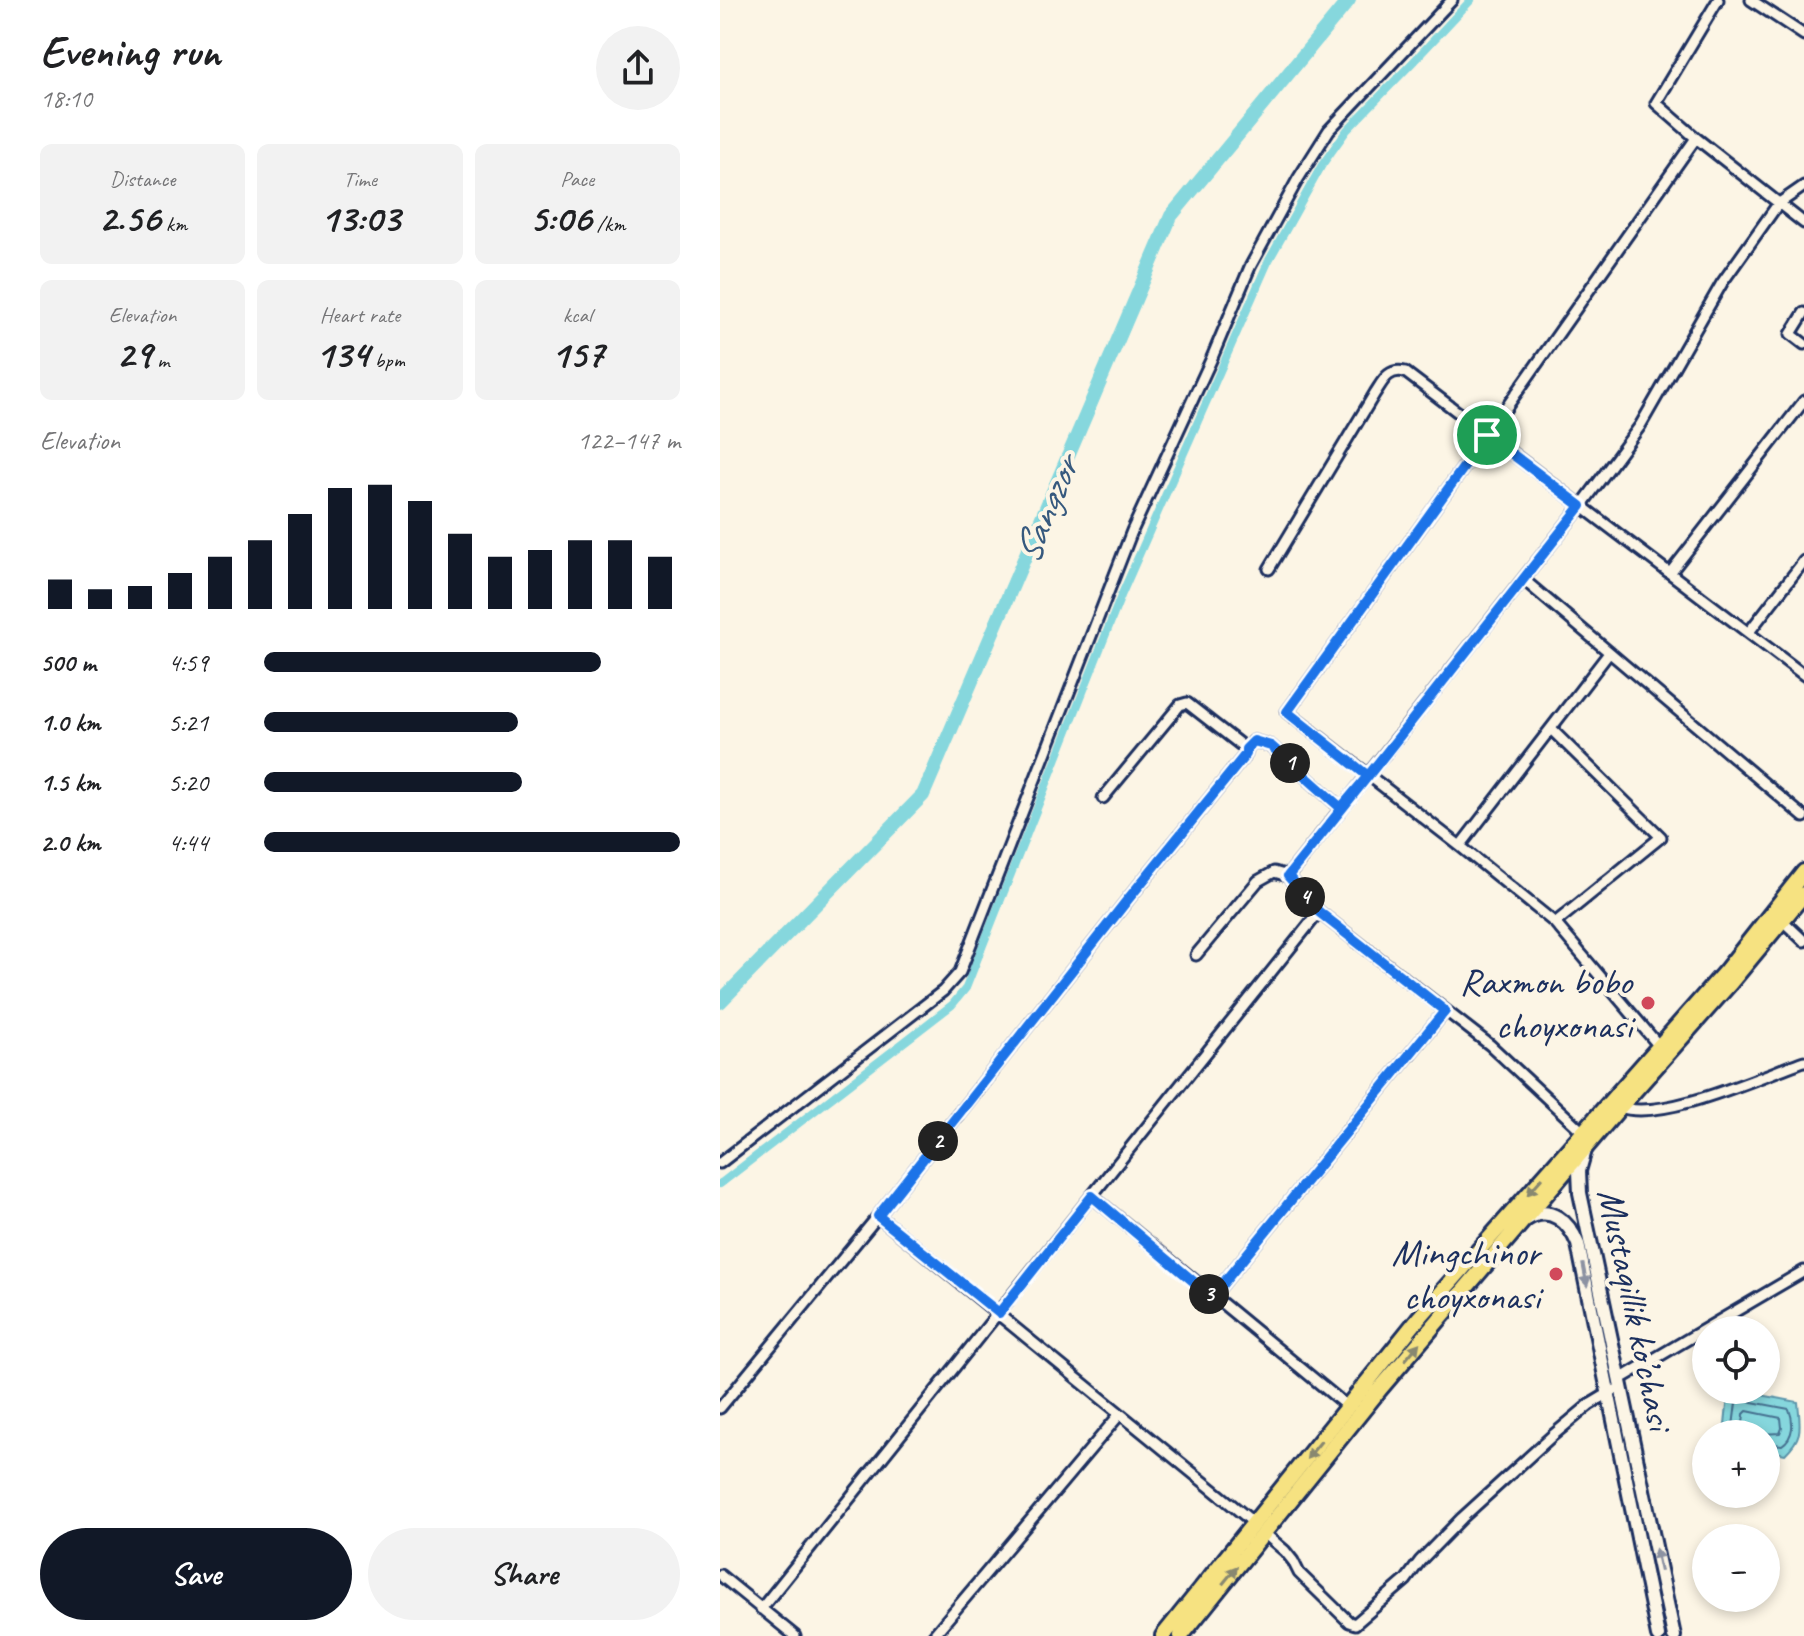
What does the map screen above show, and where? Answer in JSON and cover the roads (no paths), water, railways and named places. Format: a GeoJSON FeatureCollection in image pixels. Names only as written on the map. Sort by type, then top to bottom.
{"type":"FeatureCollection","features":[{"type":"Feature","properties":{"kind":"highway"},"geometry":{"type":"LineString","coordinates":[[1163,1636],[1259,1528],[1374,1385],[1521,1223],[1659,1046],[1725,972],[1804,872]]}},
{"type":"Feature","properties":{"kind":"highway"},"geometry":{"type":"LineString","coordinates":[[1181,1636],[1348,1407],[1374,1385],[1418,1319],[1588,1135],[1620,1107],[1804,894]]}},
{"type":"Feature","properties":{"kind":"main road","name":"Mustaqillik ko’chasi"},"geometry":{"type":"LineString","coordinates":[[1588,1135],[1580,1164],[1579,1186],[1658,1636]]}},
{"type":"Feature","properties":{"kind":"main road","name":"Mustaqillik ko’chasi"},"geometry":{"type":"LineString","coordinates":[[1521,1223],[1535,1214],[1545,1213],[1561,1219],[1574,1234],[1616,1386],[1674,1636]]}},
{"type":"Feature","properties":{"kind":"street"},"geometry":{"type":"LineString","coordinates":[[720,1163],[943,991],[960,972],[1132,531],[1250,267],[1329,130],[1452,0]]}},
{"type":"Feature","properties":{"kind":"street"},"geometry":{"type":"LineString","coordinates":[[1718,0],[1656,103],[1804,223]]}},
{"type":"Feature","properties":{"kind":"street"},"geometry":{"type":"LineString","coordinates":[[1751,0],[1804,35]]}},
{"type":"Feature","properties":{"kind":"street"},"geometry":{"type":"LineString","coordinates":[[1659,1046],[1555,923],[1287,712],[1696,138]]}},
{"type":"Feature","properties":{"kind":"street"},"geometry":{"type":"LineString","coordinates":[[1288,876],[1581,506],[1640,426],[1722,283],[1778,204],[1804,186]]}},
{"type":"Feature","properties":{"kind":"street"},"geometry":{"type":"LineString","coordinates":[[1804,313],[1791,334],[1804,344]]}},
{"type":"Feature","properties":{"kind":"street"},"geometry":{"type":"LineString","coordinates":[[1269,569],[1375,393],[1389,373],[1398,370],[1405,372],[1804,675]]}},
{"type":"Feature","properties":{"kind":"street"},"geometry":{"type":"LineString","coordinates":[[1670,573],[1804,401]]}},
{"type":"Feature","properties":{"kind":"street"},"geometry":{"type":"LineString","coordinates":[[1749,632],[1804,561]]}},
{"type":"Feature","properties":{"kind":"street"},"geometry":{"type":"LineString","coordinates":[[1524,580],[1804,817]]}},
{"type":"Feature","properties":{"kind":"street"},"geometry":{"type":"LineString","coordinates":[[1460,846],[1609,653]]}},
{"type":"Feature","properties":{"kind":"street"},"geometry":{"type":"LineString","coordinates":[[1103,798],[1180,705],[1187,703],[1246,749]]}},
{"type":"Feature","properties":{"kind":"street"},"geometry":{"type":"LineString","coordinates":[[1551,729],[1661,837],[1555,923]]}},
{"type":"Feature","properties":{"kind":"street"},"geometry":{"type":"LineString","coordinates":[[720,1408],[878,1216],[1254,741],[1271,746],[1341,808]]}},
{"type":"Feature","properties":{"kind":"street"},"geometry":{"type":"LineString","coordinates":[[1196,955],[1258,881],[1274,872],[1288,876],[1319,912],[1490,1045],[1588,1135]]}},
{"type":"Feature","properties":{"kind":"street"},"geometry":{"type":"LineString","coordinates":[[761,1609],[1319,912]]}},
{"type":"Feature","properties":{"kind":"street"},"geometry":{"type":"LineString","coordinates":[[1783,921],[1804,941]]}},
{"type":"Feature","properties":{"kind":"street"},"geometry":{"type":"LineString","coordinates":[[1212,1297],[1445,1011]]}},
{"type":"Feature","properties":{"kind":"street"},"geometry":{"type":"LineString","coordinates":[[1620,1107],[1641,1111],[1672,1106],[1804,1061]]}},
{"type":"Feature","properties":{"kind":"street"},"geometry":{"type":"LineString","coordinates":[[1092,1196],[1348,1407]]}},
{"type":"Feature","properties":{"kind":"street"},"geometry":{"type":"LineString","coordinates":[[878,1216],[1259,1528],[1285,1551],[1299,1573],[1349,1622],[1355,1624],[1406,1580],[1462,1518],[1589,1405],[1804,1271]]}},
{"type":"Feature","properties":{"kind":"street"},"geometry":{"type":"LineString","coordinates":[[933,1636],[1120,1414]]}},
{"type":"Feature","properties":{"kind":"street"},"geometry":{"type":"LineString","coordinates":[[720,1575],[795,1636]]}},
{"type":"Feature","properties":{"kind":"water"},"geometry":{"type":"Polygon","coordinates":[[[1780,1399],[1798,1402],[1798,1436],[1785,1454],[1780,1453],[1780,1420],[1725,1420],[1727,1404],[1780,1404],[1780,1399]]]}},
{"type":"Feature","properties":{"kind":"waterway","name":"Sangzor"},"geometry":{"type":"LineString","coordinates":[[720,1002],[923,795],[1171,216],[1349,0]]}},
{"type":"Feature","properties":{"kind":"waterway"},"geometry":{"type":"LineString","coordinates":[[720,1184],[952,1005],[966,988],[1121,596],[1268,262],[1322,165],[1347,130],[1471,0]]}},
{"type":"Feature","properties":{"kind":"place","name":"Raxmon bobo choyxonasi"},"geometry":{"type":"Point","coordinates":[1648,1003]}},
{"type":"Feature","properties":{"kind":"place","name":"Mingchinor choyxonasi"},"geometry":{"type":"Point","coordinates":[1556,1274]}}]}
